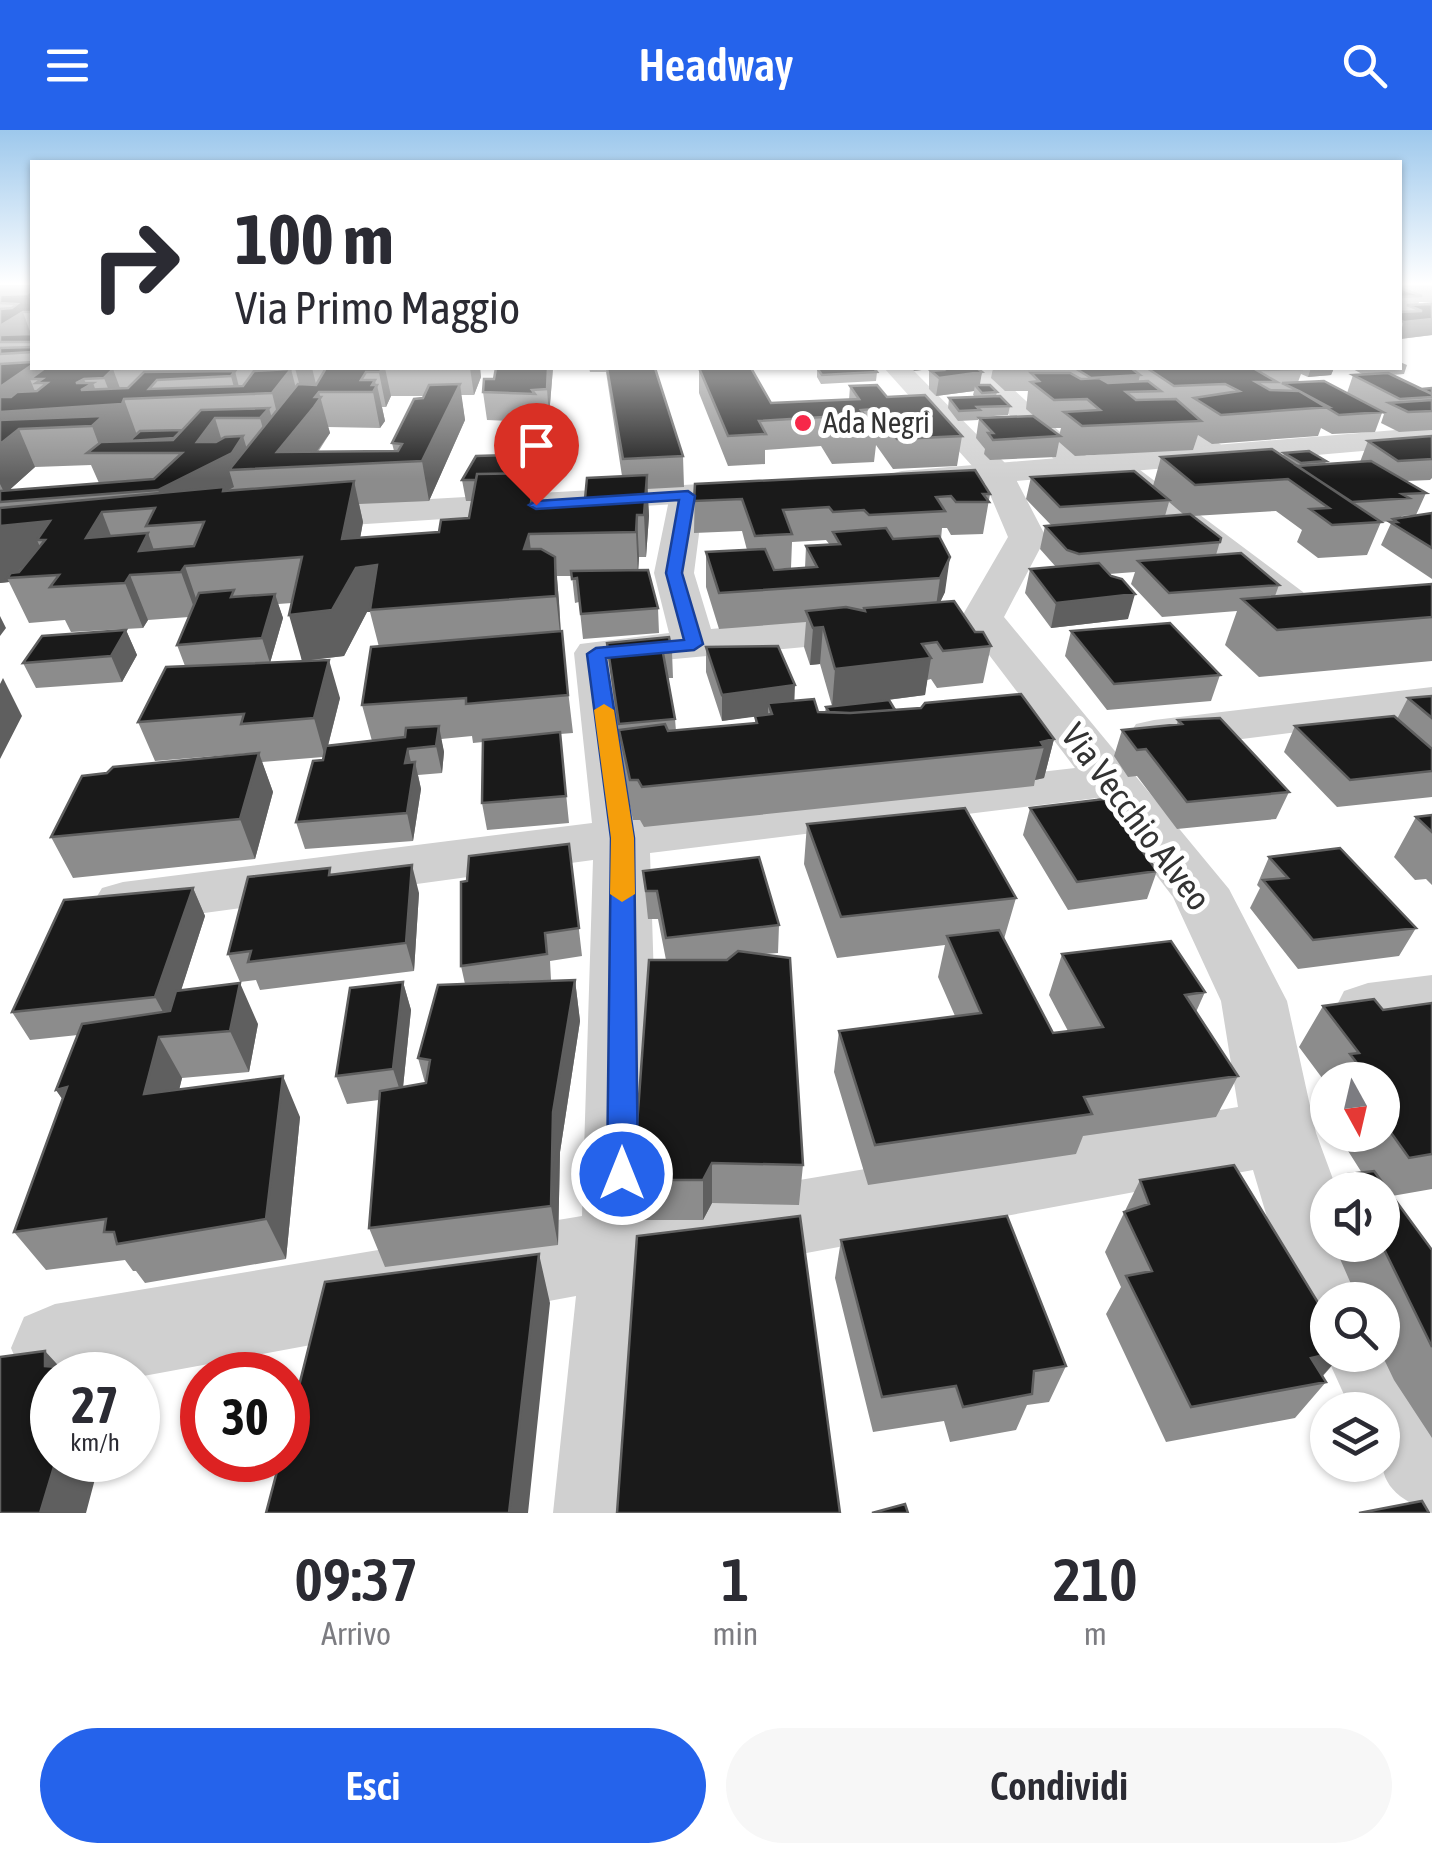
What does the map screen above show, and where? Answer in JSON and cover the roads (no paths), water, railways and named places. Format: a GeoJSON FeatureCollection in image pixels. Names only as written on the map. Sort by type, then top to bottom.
{"type":"FeatureCollection","features":[{"type":"Feature","properties":{"kind":"street"},"geometry":{"type":"LineString","coordinates":[[602,1513],[622,1248],[622,838],[596,654],[950,621],[1028,537],[998,475],[899,370]]}},
{"type":"Feature","properties":{"kind":"street"},"geometry":{"type":"LineString","coordinates":[[976,370],[1096,466],[1288,602]]}},
{"type":"Feature","properties":{"kind":"street"},"geometry":{"type":"LineString","coordinates":[[1102,370],[1219,455]]}},
{"type":"Feature","properties":{"kind":"street"},"geometry":{"type":"LineString","coordinates":[[862,484],[1427,440]]}},
{"type":"Feature","properties":{"kind":"street"},"geometry":{"type":"LineString","coordinates":[[263,520],[804,488]]}},
{"type":"Feature","properties":{"kind":"street"},"geometry":{"type":"LineString","coordinates":[[688,496],[674,573],[694,644]]}},
{"type":"Feature","properties":{"kind":"street","name":"Via Vecchio Alveo"},"geometry":{"type":"LineString","coordinates":[[950,621],[1112,780],[1199,889],[1254,1001],[1279,1133],[1329,1282]]}},
{"type":"Feature","properties":{"kind":"street"},"geometry":{"type":"LineString","coordinates":[[1154,735],[1432,700]]}},
{"type":"Feature","properties":{"kind":"street"},"geometry":{"type":"LineString","coordinates":[[89,908],[622,838],[1112,780]]}},
{"type":"Feature","properties":{"kind":"street"},"geometry":{"type":"LineString","coordinates":[[1368,1009],[1432,1001]]}},
{"type":"Feature","properties":{"kind":"street"},"geometry":{"type":"LineString","coordinates":[[55,1348],[1279,1133]]}},
{"type":"Feature","properties":{"kind":"street"},"geometry":{"type":"LineString","coordinates":[[1380,1372],[1432,1465]]}},
{"type":"Feature","properties":{"kind":"place","name":"Ada Negri"},"geometry":{"type":"Point","coordinates":[803,423]}}]}
